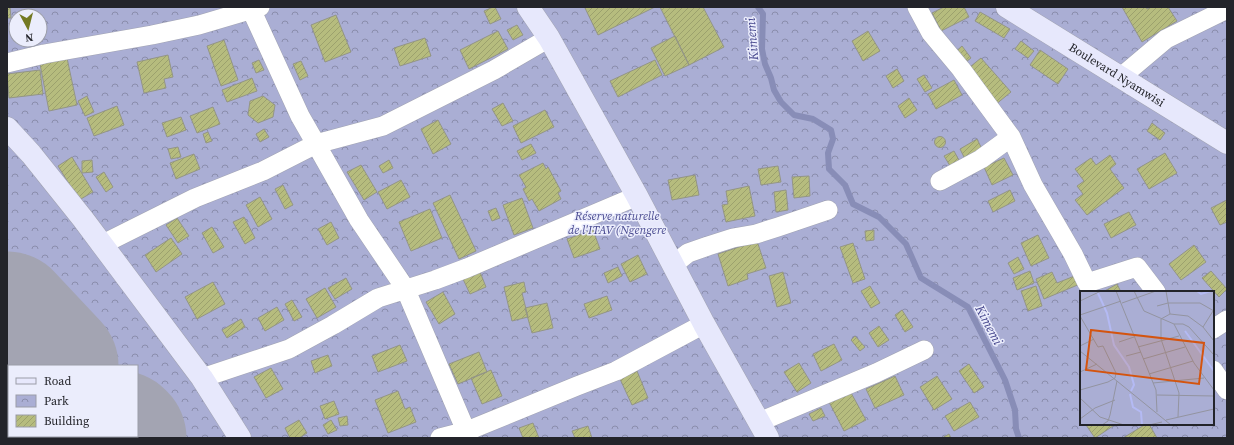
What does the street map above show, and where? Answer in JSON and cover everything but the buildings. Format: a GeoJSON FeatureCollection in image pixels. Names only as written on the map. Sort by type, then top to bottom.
{"type":"FeatureCollection","features":[{"type":"Feature","properties":{"kind":"street"},"geometry":{"type":"LineString","coordinates":[[528,7],[549,38],[638,196],[704,324],[763,430],[924,350]]}},
{"type":"Feature","properties":{"kind":"street"},"geometry":{"type":"LineString","coordinates":[[917,7],[931,33],[961,70],[1011,137],[1033,185],[1073,254],[1087,283],[1137,267],[1155,291]]}},
{"type":"Feature","properties":{"kind":"street","name":"Boulevard Nyamwisi"},"geometry":{"type":"LineString","coordinates":[[1007,7],[1227,143]]}},
{"type":"Feature","properties":{"kind":"street"},"geometry":{"type":"LineString","coordinates":[[7,63],[44,54],[160,34],[199,25],[253,8],[300,116],[359,220],[405,288],[468,434]]}},
{"type":"Feature","properties":{"kind":"street"},"geometry":{"type":"LineString","coordinates":[[1121,77],[1166,38],[1227,9]]}},
{"type":"Feature","properties":{"kind":"street"},"geometry":{"type":"LineString","coordinates":[[101,245],[195,198],[263,171],[316,144],[383,126],[494,70],[549,38]]}},
{"type":"Feature","properties":{"kind":"street"},"geometry":{"type":"LineString","coordinates":[[7,128],[31,154],[83,219],[202,378],[240,438]]}},
{"type":"Feature","properties":{"kind":"street"},"geometry":{"type":"LineString","coordinates":[[940,180],[981,159],[1011,137]]}},
{"type":"Feature","properties":{"kind":"street"},"geometry":{"type":"LineString","coordinates":[[202,378],[289,348],[333,325],[378,298],[467,268],[638,196]]}},
{"type":"Feature","properties":{"kind":"street"},"geometry":{"type":"LineString","coordinates":[[673,264],[688,253],[708,246],[733,238],[756,234],[828,210]]}},
{"type":"Feature","properties":{"kind":"street"},"geometry":{"type":"LineString","coordinates":[[1214,328],[1227,320]]}},
{"type":"Feature","properties":{"kind":"street"},"geometry":{"type":"LineString","coordinates":[[440,438],[468,434],[616,371],[704,324]]}},
{"type":"Feature","properties":{"kind":"street"},"geometry":{"type":"LineString","coordinates":[[1214,371],[1227,390]]}},
{"type":"Feature","properties":{"kind":"green space","name":"Réserve naturelle de l'ITAV (Ngengere"},"geometry":{"type":"Polygon","coordinates":[[[7,7],[1227,7],[1227,438],[7,438],[7,7]]]}},
{"type":"Feature","properties":{"kind":"waterway","name":"Kimemi"},"geometry":{"type":"LineString","coordinates":[[758,7],[763,14],[762,49],[765,64],[774,90],[781,102],[794,115],[813,119],[831,130],[833,139],[828,153],[829,169],[845,185],[853,204],[879,217],[906,244],[921,278],[968,307],[1005,380],[1015,410],[1016,429],[1019,438]]}},
{"type":"Feature","properties":{"kind":"runway"},"geometry":{"type":"LineString","coordinates":[[7,317],[52,365]]}}]}
